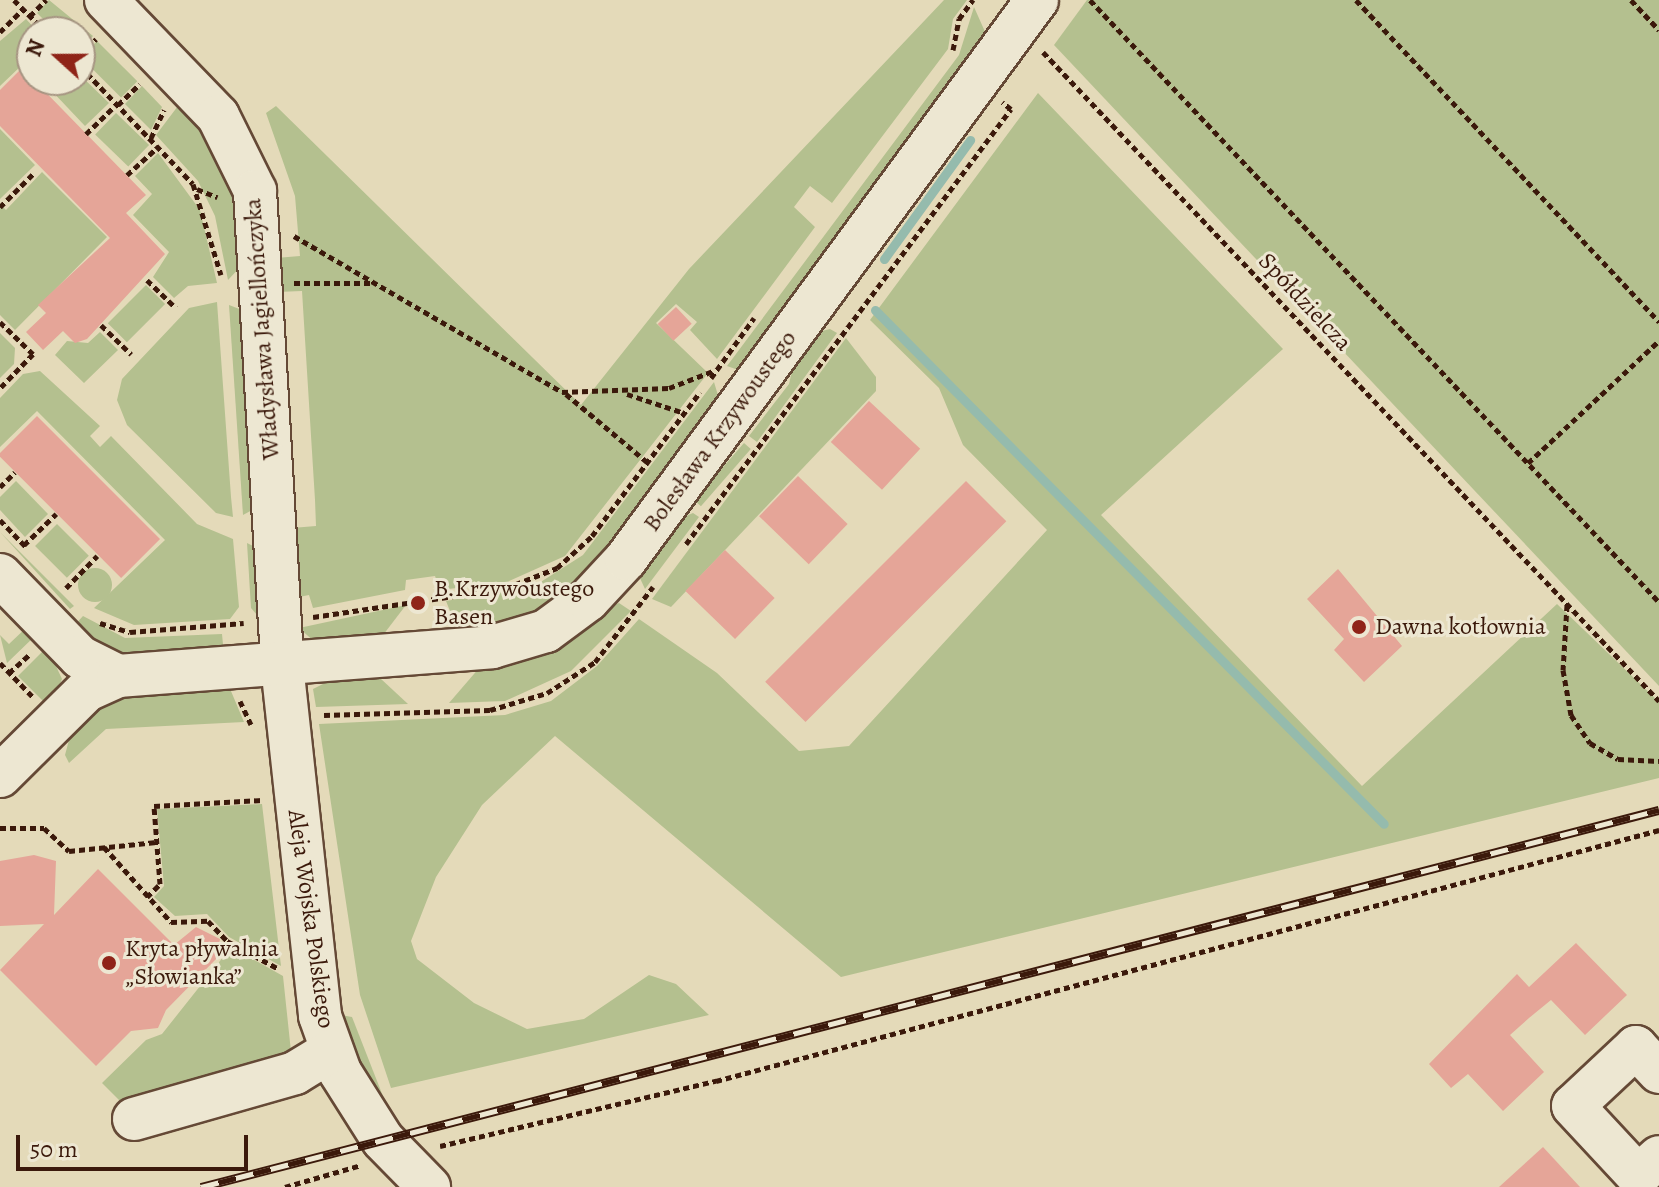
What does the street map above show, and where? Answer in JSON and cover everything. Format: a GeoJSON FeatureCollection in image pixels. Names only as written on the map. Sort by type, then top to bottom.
{"type":"FeatureCollection","features":[{"type":"Feature","properties":{"kind":"street","name":"Bolesława Krzywoustego"},"geometry":{"type":"LineString","coordinates":[[118,676],[492,647],[546,631],[588,600],[1027,12]]}},
{"type":"Feature","properties":{"kind":"street","name":"Władysława Jagiellończyka"},"geometry":{"type":"LineString","coordinates":[[101,19],[233,136],[257,217],[242,284],[282,665]]}},
{"type":"Feature","properties":{"kind":"street"},"geometry":{"type":"LineString","coordinates":[[19,558],[80,657],[118,676]]}},
{"type":"Feature","properties":{"kind":"street","name":"Aleja Wojska Polskiego"},"geometry":{"type":"LineString","coordinates":[[282,665],[320,1016],[331,1051],[398,1156],[429,1187]]}},
{"type":"Feature","properties":{"kind":"street"},"geometry":{"type":"LineString","coordinates":[[0,776],[87,690],[118,676]]}},
{"type":"Feature","properties":{"kind":"street"},"geometry":{"type":"LineString","coordinates":[[1659,1072],[1636,1047],[1573,1106],[1638,1176],[1659,1157]]}},
{"type":"Feature","properties":{"kind":"street"},"geometry":{"type":"LineString","coordinates":[[134,1119],[295,1073],[331,1051]]}},
{"type":"Feature","properties":{"kind":"path"},"geometry":{"type":"LineString","coordinates":[[14,0],[30,16],[46,0]]}},
{"type":"Feature","properties":{"kind":"path"},"geometry":{"type":"LineString","coordinates":[[1090,0],[1659,602]]}},
{"type":"Feature","properties":{"kind":"path"},"geometry":{"type":"LineString","coordinates":[[1356,0],[1659,322]]}},
{"type":"Feature","properties":{"kind":"path"},"geometry":{"type":"LineString","coordinates":[[1631,0],[1659,30]]}},
{"type":"Feature","properties":{"kind":"path"},"geometry":{"type":"LineString","coordinates":[[0,32],[23,9]]}},
{"type":"Feature","properties":{"kind":"path","name":"Spółdzielcza"},"geometry":{"type":"LineString","coordinates":[[1027,12],[1659,701]]}},
{"type":"Feature","properties":{"kind":"path"},"geometry":{"type":"LineString","coordinates":[[96,82],[159,146],[196,189],[242,284],[378,283]]}},
{"type":"Feature","properties":{"kind":"path"},"geometry":{"type":"LineString","coordinates":[[86,134],[140,84]]}},
{"type":"Feature","properties":{"kind":"path"},"geometry":{"type":"LineString","coordinates":[[682,550],[1011,109]]}},
{"type":"Feature","properties":{"kind":"path"},"geometry":{"type":"LineString","coordinates":[[127,175],[159,146]]}},
{"type":"Feature","properties":{"kind":"path"},"geometry":{"type":"LineString","coordinates":[[0,207],[34,173]]}},
{"type":"Feature","properties":{"kind":"path"},"geometry":{"type":"LineString","coordinates":[[196,189],[257,217],[378,283],[562,392],[598,414],[647,462]]}},
{"type":"Feature","properties":{"kind":"path"},"geometry":{"type":"LineString","coordinates":[[147,280],[176,308]]}},
{"type":"Feature","properties":{"kind":"path"},"geometry":{"type":"LineString","coordinates":[[0,322],[33,354],[0,388]]}},
{"type":"Feature","properties":{"kind":"path"},"geometry":{"type":"LineString","coordinates":[[101,325],[131,354]]}},
{"type":"Feature","properties":{"kind":"path"},"geometry":{"type":"LineString","coordinates":[[1528,463],[1659,341]]}},
{"type":"Feature","properties":{"kind":"path"},"geometry":{"type":"LineString","coordinates":[[296,620],[534,581],[575,555],[722,361]]}},
{"type":"Feature","properties":{"kind":"path"},"geometry":{"type":"LineString","coordinates":[[562,392],[626,393],[669,388],[716,370]]}},
{"type":"Feature","properties":{"kind":"path"},"geometry":{"type":"LineString","coordinates":[[626,393],[684,413]]}},
{"type":"Feature","properties":{"kind":"path"},"geometry":{"type":"LineString","coordinates":[[0,487],[15,472]]}},
{"type":"Feature","properties":{"kind":"path"},"geometry":{"type":"LineString","coordinates":[[0,520],[19,558],[56,514]]}},
{"type":"Feature","properties":{"kind":"path"},"geometry":{"type":"LineString","coordinates":[[66,588],[97,556]]}},
{"type":"Feature","properties":{"kind":"path"},"geometry":{"type":"LineString","coordinates":[[55,577],[75,597]]}},
{"type":"Feature","properties":{"kind":"path"},"geometry":{"type":"LineString","coordinates":[[311,715],[490,710],[547,693],[595,662],[656,583]]}},
{"type":"Feature","properties":{"kind":"path"},"geometry":{"type":"LineString","coordinates":[[1567,604],[1563,670],[1571,715],[1590,743],[1618,759],[1659,761]]}},
{"type":"Feature","properties":{"kind":"path"},"geometry":{"type":"LineString","coordinates":[[93,615],[130,632],[254,623]]}},
{"type":"Feature","properties":{"kind":"path"},"geometry":{"type":"LineString","coordinates":[[0,663],[37,701]]}},
{"type":"Feature","properties":{"kind":"path"},"geometry":{"type":"LineString","coordinates":[[233,685],[254,732]]}},
{"type":"Feature","properties":{"kind":"path"},"geometry":{"type":"LineString","coordinates":[[147,897],[160,884],[154,806],[266,800]]}},
{"type":"Feature","properties":{"kind":"path"},"geometry":{"type":"LineString","coordinates":[[0,828],[44,828],[69,851],[157,842]]}},
{"type":"Feature","properties":{"kind":"path"},"geometry":{"type":"LineString","coordinates":[[285,1187],[398,1156],[716,1081],[1659,830]]}},
{"type":"Feature","properties":{"kind":"path"},"geometry":{"type":"LineString","coordinates":[[104,847],[171,922],[208,921],[227,941],[287,973]]}},
{"type":"Feature","properties":{"kind":"green space"},"geometry":{"type":"Polygon","coordinates":[[[49,0],[69,16],[40,16],[37,13],[49,0]]]}},
{"type":"Feature","properties":{"kind":"green space"},"geometry":{"type":"Polygon","coordinates":[[[944,0],[967,0],[953,19],[948,49],[832,203],[810,186],[794,207],[815,227],[717,359],[690,330],[697,322],[676,304],[656,323],[708,373],[565,556],[507,582],[440,590],[435,576],[406,580],[405,590],[313,608],[309,595],[294,598],[292,528],[316,526],[315,500],[302,291],[277,292],[276,258],[300,256],[295,196],[266,113],[276,106],[581,405],[689,269],[944,0]]]}},
{"type":"Feature","properties":{"kind":"green space"},"geometry":{"type":"Polygon","coordinates":[[[1087,0],[1659,0],[1659,686],[1054,45],[1087,0]]]}},
{"type":"Feature","properties":{"kind":"green space"},"geometry":{"type":"Polygon","coordinates":[[[974,7],[986,34],[741,371],[727,366],[959,55],[974,7]]]}},
{"type":"Feature","properties":{"kind":"green space"},"geometry":{"type":"Polygon","coordinates":[[[16,27],[16,71],[0,86],[0,41],[16,27]]]}},
{"type":"Feature","properties":{"kind":"green space"},"geometry":{"type":"Polygon","coordinates":[[[97,41],[137,81],[121,98],[96,73],[97,41]]]}},
{"type":"Feature","properties":{"kind":"green space"},"geometry":{"type":"Polygon","coordinates":[[[142,86],[162,107],[151,130],[125,104],[142,86]]]}},
{"type":"Feature","properties":{"kind":"green space"},"geometry":{"type":"Polygon","coordinates":[[[96,90],[109,103],[85,126],[57,96],[96,96],[96,90]]]}},
{"type":"Feature","properties":{"kind":"green space"},"geometry":{"type":"Polygon","coordinates":[[[1038,93],[1283,349],[1101,515],[1362,786],[1557,604],[1659,702],[1659,778],[841,977],[555,736],[482,805],[436,877],[411,941],[417,959],[474,1003],[527,1029],[584,1019],[649,975],[676,984],[709,1015],[391,1088],[360,995],[319,724],[505,715],[551,701],[597,666],[639,619],[717,673],[799,751],[849,746],[1047,530],[963,445],[939,388],[870,320],[1038,93]]]}},
{"type":"Feature","properties":{"kind":"green space"},"geometry":{"type":"Polygon","coordinates":[[[184,98],[232,164],[243,264],[228,280],[215,216],[198,181],[156,135],[184,98]]]}},
{"type":"Feature","properties":{"kind":"green space"},"geometry":{"type":"Polygon","coordinates":[[[116,113],[149,145],[128,167],[95,135],[116,113]]]}},
{"type":"Feature","properties":{"kind":"green space"},"geometry":{"type":"Polygon","coordinates":[[[0,129],[35,165],[0,199],[0,129]]]}},
{"type":"Feature","properties":{"kind":"green space"},"geometry":{"type":"Polygon","coordinates":[[[158,153],[200,210],[217,283],[188,286],[174,298],[153,277],[169,252],[133,215],[152,194],[135,176],[158,153]]]}},
{"type":"Feature","properties":{"kind":"green space"},"geometry":{"type":"Polygon","coordinates":[[[42,172],[107,237],[15,330],[0,315],[0,204],[6,210],[42,172]]]}},
{"type":"Feature","properties":{"kind":"green space"},"geometry":{"type":"Polygon","coordinates":[[[146,285],[165,304],[127,342],[108,323],[146,285]]]}},
{"type":"Feature","properties":{"kind":"green space"},"geometry":{"type":"Polygon","coordinates":[[[217,302],[233,517],[216,513],[127,425],[117,400],[122,379],[189,308],[217,302]]]}},
{"type":"Feature","properties":{"kind":"green space"},"geometry":{"type":"Polygon","coordinates":[[[229,305],[242,310],[254,509],[243,515],[229,305]]]}},
{"type":"Feature","properties":{"kind":"green space"},"geometry":{"type":"Polygon","coordinates":[[[830,329],[837,333],[757,442],[749,436],[789,384],[795,358],[814,333],[830,329]]]}},
{"type":"Feature","properties":{"kind":"green space"},"geometry":{"type":"Polygon","coordinates":[[[100,332],[118,350],[84,383],[55,355],[67,341],[88,343],[100,332]]]}},
{"type":"Feature","properties":{"kind":"green space"},"geometry":{"type":"Polygon","coordinates":[[[0,333],[15,348],[14,364],[0,378],[0,333]]]}},
{"type":"Feature","properties":{"kind":"green space"},"geometry":{"type":"Polygon","coordinates":[[[846,338],[876,377],[876,391],[671,607],[652,599],[846,338]]]}},
{"type":"Feature","properties":{"kind":"green space"},"geometry":{"type":"Polygon","coordinates":[[[40,371],[100,426],[90,436],[100,447],[111,436],[197,524],[233,539],[239,607],[230,619],[134,625],[94,608],[165,540],[37,411],[0,447],[0,398],[23,374],[40,371]]]}},
{"type":"Feature","properties":{"kind":"green space"},"geometry":{"type":"Polygon","coordinates":[[[714,382],[720,402],[605,562],[558,608],[476,630],[450,611],[446,601],[536,585],[583,555],[714,382]]]}},
{"type":"Feature","properties":{"kind":"green space"},"geometry":{"type":"Polygon","coordinates":[[[744,443],[751,449],[701,506],[694,500],[744,443]]]}},
{"type":"Feature","properties":{"kind":"green space"},"geometry":{"type":"Polygon","coordinates":[[[16,481],[48,514],[25,537],[0,510],[0,497],[16,481]]]}},
{"type":"Feature","properties":{"kind":"green space"},"geometry":{"type":"Polygon","coordinates":[[[693,513],[699,517],[645,589],[639,576],[674,521],[693,513]]]}},
{"type":"Feature","properties":{"kind":"green space"},"geometry":{"type":"Polygon","coordinates":[[[57,524],[89,556],[67,578],[35,546],[57,524]]]}},
{"type":"Feature","properties":{"kind":"green space"},"geometry":{"type":"Polygon","coordinates":[[[0,532],[74,606],[70,609],[0,532]]]}},
{"type":"Feature","properties":{"kind":"green space"},"geometry":{"type":"Polygon","coordinates":[[[247,543],[255,547],[259,617],[251,608],[247,543]]]}},
{"type":"Feature","properties":{"kind":"green space"},"geometry":{"type":"Polygon","coordinates":[[[95,568],[107,573],[112,585],[107,597],[95,602],[83,597],[78,585],[83,573],[95,568]]]}},
{"type":"Feature","properties":{"kind":"green space"},"geometry":{"type":"Polygon","coordinates":[[[619,603],[631,611],[571,671],[505,701],[449,703],[480,667],[619,603]]]}},
{"type":"Feature","properties":{"kind":"green space"},"geometry":{"type":"Polygon","coordinates":[[[406,605],[380,639],[316,643],[299,628],[406,605]]]}},
{"type":"Feature","properties":{"kind":"green space"},"geometry":{"type":"Polygon","coordinates":[[[83,616],[125,638],[222,634],[224,655],[121,661],[71,629],[83,616]]]}},
{"type":"Feature","properties":{"kind":"green space"},"geometry":{"type":"Polygon","coordinates":[[[28,626],[36,635],[7,663],[0,635],[9,644],[28,626]]]}},
{"type":"Feature","properties":{"kind":"green space"},"geometry":{"type":"Polygon","coordinates":[[[47,647],[62,679],[50,708],[18,676],[47,647]]]}},
{"type":"Feature","properties":{"kind":"green space"},"geometry":{"type":"Polygon","coordinates":[[[337,677],[380,678],[408,704],[316,707],[313,689],[337,677]]]}},
{"type":"Feature","properties":{"kind":"green space"},"geometry":{"type":"Polygon","coordinates":[[[228,684],[244,722],[106,729],[69,763],[65,755],[69,740],[94,716],[89,710],[117,695],[228,684]]]}},
{"type":"Feature","properties":{"kind":"green space"},"geometry":{"type":"Polygon","coordinates":[[[262,804],[281,966],[229,937],[207,914],[175,916],[154,897],[164,886],[157,809],[262,804]]]}},
{"type":"Feature","properties":{"kind":"green space"},"geometry":{"type":"Polygon","coordinates":[[[231,947],[283,976],[292,1061],[124,1105],[102,1083],[146,1040],[162,1034],[231,947]]]}},
{"type":"Feature","properties":{"kind":"green space"},"geometry":{"type":"Polygon","coordinates":[[[335,1014],[352,1017],[395,1127],[352,1061],[335,1014]]]}},
{"type":"Feature","properties":{"kind":"building"},"geometry":{"type":"Polygon","coordinates":[[[16,74],[16,96],[49,96],[146,195],[126,213],[165,254],[87,339],[75,343],[63,331],[43,350],[26,332],[46,313],[38,305],[110,238],[0,126],[0,90],[16,74]]]}},
{"type":"Feature","properties":{"kind":"building"},"geometry":{"type":"Polygon","coordinates":[[[676,307],[692,324],[673,341],[658,324],[676,307]]]}},
{"type":"Feature","properties":{"kind":"building"},"geometry":{"type":"Polygon","coordinates":[[[869,401],[920,449],[882,490],[831,442],[869,401]]]}},
{"type":"Feature","properties":{"kind":"building"},"geometry":{"type":"Polygon","coordinates":[[[37,416],[160,539],[121,578],[0,457],[0,453],[37,416]]]}},
{"type":"Feature","properties":{"kind":"building"},"geometry":{"type":"Polygon","coordinates":[[[798,476],[848,524],[809,564],[759,516],[798,476]]]}},
{"type":"Feature","properties":{"kind":"building"},"geometry":{"type":"Polygon","coordinates":[[[966,481],[1006,521],[805,722],[765,682],[966,481]]]}},
{"type":"Feature","properties":{"kind":"building"},"geometry":{"type":"Polygon","coordinates":[[[725,550],[775,598],[735,639],[685,591],[725,550]]]}},
{"type":"Feature","properties":{"kind":"building","name":"Dawna kotłownia"},"geometry":{"type":"Polygon","coordinates":[[[1338,569],[1402,646],[1364,682],[1334,650],[1344,639],[1307,599],[1338,569]]]}},
{"type":"Feature","properties":{"kind":"building","name":"Kryta pływalnia „Słowianka”"},"geometry":{"type":"Polygon","coordinates":[[[34,855],[56,861],[54,915],[98,869],[174,945],[196,927],[220,939],[217,958],[166,1010],[158,1028],[131,1031],[96,1066],[0,970],[44,924],[0,926],[0,861],[34,855]]]}},
{"type":"Feature","properties":{"kind":"building"},"geometry":{"type":"Polygon","coordinates":[[[1576,943],[1627,995],[1585,1035],[1551,1000],[1510,1035],[1544,1072],[1503,1111],[1468,1074],[1451,1088],[1429,1064],[1517,974],[1529,987],[1576,943]]]}},
{"type":"Feature","properties":{"kind":"building"},"geometry":{"type":"Polygon","coordinates":[[[1543,1147],[1580,1187],[1499,1187],[1543,1147]]]}},
{"type":"Feature","properties":{"kind":"waterway"},"geometry":{"type":"LineString","coordinates":[[884,259],[970,140]]}},
{"type":"Feature","properties":{"kind":"waterway"},"geometry":{"type":"LineString","coordinates":[[875,310],[1384,824]]}},
{"type":"Feature","properties":{"kind":"railway"},"geometry":{"type":"LineString","coordinates":[[201,1187],[1659,810]]}},
{"type":"Feature","properties":{"kind":"place","name":"B.Krzywoustego Basen"},"geometry":{"type":"Point","coordinates":[418,603]}},
{"type":"Feature","properties":{"kind":"place","name":"Dawna kotłownia"},"geometry":{"type":"Point","coordinates":[1359,627]}},
{"type":"Feature","properties":{"kind":"place","name":"Kryta pływalnia „Słowianka”"},"geometry":{"type":"Point","coordinates":[109,963]}}]}
